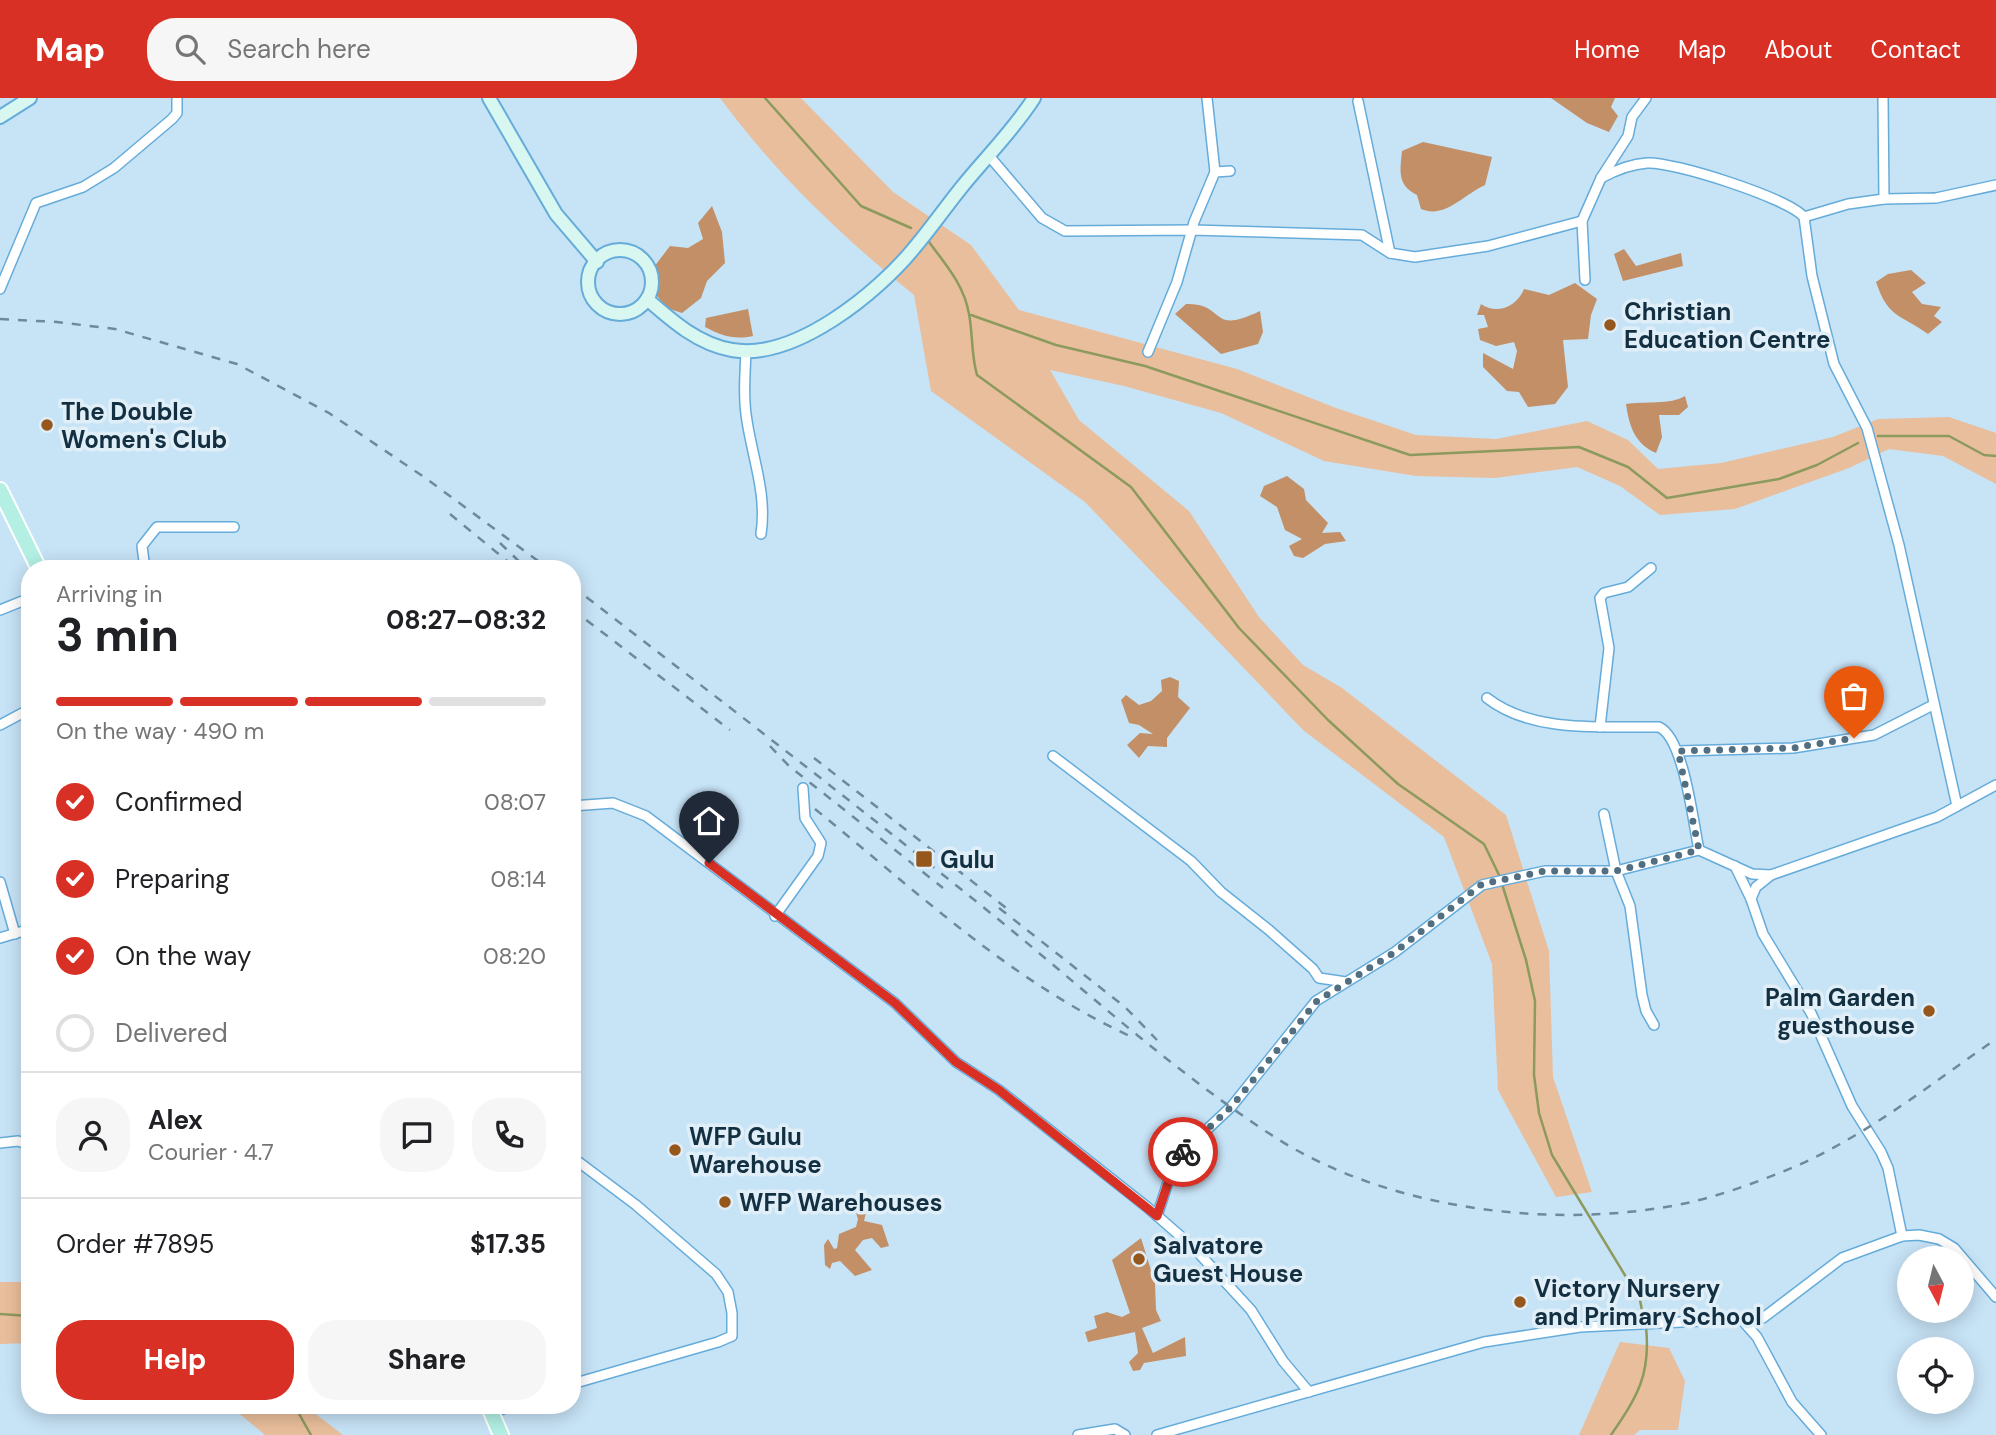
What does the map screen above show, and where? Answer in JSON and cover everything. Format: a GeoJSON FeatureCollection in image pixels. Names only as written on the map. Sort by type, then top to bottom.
{"type":"FeatureCollection","features":[{"type":"Feature","properties":{"kind":"main road"},"geometry":{"type":"LineString","coordinates":[[0,490],[35,560]]}},
{"type":"Feature","properties":{"kind":"main road"},"geometry":{"type":"LineString","coordinates":[[492,1414],[501,1435]]}},
{"type":"Feature","properties":{"kind":"street"},"geometry":{"type":"LineString","coordinates":[[0,117],[30,98]]}},
{"type":"Feature","properties":{"kind":"street"},"geometry":{"type":"LineString","coordinates":[[0,289],[36,203],[83,187],[118,165],[172,119],[177,113],[177,98]]}},
{"type":"Feature","properties":{"kind":"street"},"geometry":{"type":"LineString","coordinates":[[489,98],[556,214],[597,262]]}},
{"type":"Feature","properties":{"kind":"street"},"geometry":{"type":"LineString","coordinates":[[647,299],[686,331],[707,343],[746,351],[767,350],[797,340],[872,291],[914,249],[1034,98]]}},
{"type":"Feature","properties":{"kind":"street"},"geometry":{"type":"LineString","coordinates":[[1148,352],[1177,282],[1192,230],[1215,172],[1207,98]]}},
{"type":"Feature","properties":{"kind":"street"},"geometry":{"type":"LineString","coordinates":[[1585,280],[1582,221],[1601,178],[1623,145],[1632,117],[1646,98]]}},
{"type":"Feature","properties":{"kind":"street"},"geometry":{"type":"LineString","coordinates":[[1883,98],[1884,199]]}},
{"type":"Feature","properties":{"kind":"street"},"geometry":{"type":"LineString","coordinates":[[1358,101],[1390,253]]}},
{"type":"Feature","properties":{"kind":"street"},"geometry":{"type":"LineString","coordinates":[[989,157],[1042,218],[1065,231],[1192,230],[1362,235],[1390,253],[1415,257],[1488,246],[1582,221]]}},
{"type":"Feature","properties":{"kind":"street"},"geometry":{"type":"LineString","coordinates":[[1601,178],[1652,163],[1742,187],[1778,200],[1804,217],[1812,276],[1834,364],[1867,428],[1906,574],[1957,806]]}},
{"type":"Feature","properties":{"kind":"street"},"geometry":{"type":"LineString","coordinates":[[1215,172],[1230,171]]}},
{"type":"Feature","properties":{"kind":"street"},"geometry":{"type":"LineString","coordinates":[[1804,217],[1848,204],[1884,199],[1936,198],[1996,185]]}},
{"type":"Feature","properties":{"kind":"street"},"geometry":{"type":"LineString","coordinates":[[615,251],[631,252],[645,261],[652,276],[651,293],[647,299],[641,307],[626,314],[610,313],[596,303],[589,288],[590,272],[597,262],[615,251]]}},
{"type":"Feature","properties":{"kind":"street"},"geometry":{"type":"LineString","coordinates":[[746,351],[744,401],[761,483],[764,516],[761,534]]}},
{"type":"Feature","properties":{"kind":"street"},"geometry":{"type":"LineString","coordinates":[[144,560],[142,546],[157,527],[234,527]]}},
{"type":"Feature","properties":{"kind":"street"},"geometry":{"type":"LineString","coordinates":[[1600,727],[1609,649],[1599,601],[1604,593],[1628,587],[1651,568]]}},
{"type":"Feature","properties":{"kind":"street"},"geometry":{"type":"LineString","coordinates":[[0,610],[21,602]]}},
{"type":"Feature","properties":{"kind":"street"},"geometry":{"type":"LineString","coordinates":[[1487,698],[1502,710],[1516,715],[1580,726],[1658,727],[1670,733],[1678,751],[1699,850]]}},
{"type":"Feature","properties":{"kind":"street"},"geometry":{"type":"LineString","coordinates":[[1678,751],[1793,748],[1874,735],[1933,705]]}},
{"type":"Feature","properties":{"kind":"street"},"geometry":{"type":"LineString","coordinates":[[0,725],[21,714]]}},
{"type":"Feature","properties":{"kind":"street"},"geometry":{"type":"LineString","coordinates":[[1053,756],[1191,861],[1221,892],[1313,969],[1319,978],[1317,1001]]}},
{"type":"Feature","properties":{"kind":"street"},"geometry":{"type":"LineString","coordinates":[[1751,899],[1756,887],[1771,875],[1874,841],[1957,806],[1996,785]]}},
{"type":"Feature","properties":{"kind":"street"},"geometry":{"type":"LineString","coordinates":[[775,916],[818,856],[821,843],[805,818],[803,788]]}},
{"type":"Feature","properties":{"kind":"street"},"geometry":{"type":"LineString","coordinates":[[581,805],[613,803],[646,816],[775,916],[895,1003],[956,1062],[999,1090],[1194,1248],[1251,1310],[1283,1361],[1309,1392]]}},
{"type":"Feature","properties":{"kind":"street"},"geometry":{"type":"LineString","coordinates":[[1604,814],[1616,871],[1630,906],[1642,995],[1646,1011],[1654,1025]]}},
{"type":"Feature","properties":{"kind":"street"},"geometry":{"type":"LineString","coordinates":[[1157,1216],[1171,1174],[1184,1151],[1232,1106],[1317,1001],[1395,952],[1482,884],[1545,871],[1616,871],[1699,850],[1752,874],[1771,875]]}},
{"type":"Feature","properties":{"kind":"street"},"geometry":{"type":"LineString","coordinates":[[1735,866],[1751,899],[1763,934],[1811,1013],[1852,1105],[1881,1152],[1891,1181],[1902,1236]]}},
{"type":"Feature","properties":{"kind":"street"},"geometry":{"type":"LineString","coordinates":[[0,882],[15,934]]}},
{"type":"Feature","properties":{"kind":"street"},"geometry":{"type":"LineString","coordinates":[[0,938],[21,932]]}},
{"type":"Feature","properties":{"kind":"street"},"geometry":{"type":"LineString","coordinates":[[1319,978],[1346,982]]}},
{"type":"Feature","properties":{"kind":"street"},"geometry":{"type":"LineString","coordinates":[[0,1143],[21,1142]]}},
{"type":"Feature","properties":{"kind":"street"},"geometry":{"type":"LineString","coordinates":[[581,1164],[636,1205],[716,1274],[728,1292],[734,1329],[732,1336],[718,1342],[581,1381]]}},
{"type":"Feature","properties":{"kind":"street"},"geometry":{"type":"LineString","coordinates":[[1157,1435],[1484,1342],[1548,1331],[1623,1323],[1762,1318],[1835,1262],[1902,1236],[1919,1235],[1939,1239],[1954,1248],[1996,1297]]}},
{"type":"Feature","properties":{"kind":"street"},"geometry":{"type":"LineString","coordinates":[[1757,1337],[1762,1318]]}},
{"type":"Feature","properties":{"kind":"street"},"geometry":{"type":"LineString","coordinates":[[1742,1320],[1757,1337],[1792,1402],[1821,1435]]}},
{"type":"Feature","properties":{"kind":"street"},"geometry":{"type":"LineString","coordinates":[[1078,1435],[1115,1429],[1125,1435]]}},
{"type":"Feature","properties":{"kind":"shaded area"},"geometry":{"type":"Polygon","coordinates":[[[720,98],[801,98],[893,192],[971,245],[1019,310],[1237,369],[1336,408],[1416,435],[1496,439],[1587,421],[1628,440],[1658,469],[1721,463],[1833,437],[1878,419],[1949,417],[1996,433],[1996,484],[1943,456],[1889,449],[1849,468],[1735,509],[1660,515],[1620,486],[1577,467],[1495,478],[1416,476],[1324,461],[1221,413],[1124,386],[1050,370],[1079,420],[1189,511],[1259,617],[1303,665],[1342,688],[1506,815],[1549,951],[1553,1077],[1592,1192],[1556,1197],[1498,1090],[1492,964],[1444,837],[1303,730],[1085,502],[931,391],[914,295],[860,249],[787,179],[720,98]]]}},
{"type":"Feature","properties":{"kind":"shaded area"},"geometry":{"type":"Polygon","coordinates":[[[1551,98],[1615,98],[1611,107],[1618,116],[1609,132],[1587,123],[1551,98]]]}},
{"type":"Feature","properties":{"kind":"shaded area"},"geometry":{"type":"Polygon","coordinates":[[[1423,142],[1492,157],[1485,185],[1438,211],[1421,209],[1417,195],[1403,182],[1401,165],[1402,151],[1423,142]]]}},
{"type":"Feature","properties":{"kind":"shaded area"},"geometry":{"type":"Polygon","coordinates":[[[712,206],[722,232],[725,263],[707,281],[701,298],[682,313],[667,308],[644,280],[670,246],[688,248],[703,239],[698,223],[712,206]]]}},
{"type":"Feature","properties":{"kind":"shaded area"},"geometry":{"type":"Polygon","coordinates":[[[1624,249],[1636,266],[1681,253],[1683,266],[1623,281],[1614,254],[1624,249]]]}},
{"type":"Feature","properties":{"kind":"shaded area"},"geometry":{"type":"Polygon","coordinates":[[[1911,270],[1926,283],[1912,292],[1922,304],[1941,307],[1934,316],[1942,322],[1928,334],[1890,309],[1876,282],[1888,274],[1911,270]]]}},
{"type":"Feature","properties":{"kind":"shaded area"},"geometry":{"type":"Polygon","coordinates":[[[1575,283],[1597,299],[1591,315],[1588,339],[1563,340],[1568,387],[1555,404],[1528,407],[1519,392],[1507,391],[1483,367],[1483,353],[1513,369],[1517,351],[1514,342],[1496,346],[1480,340],[1478,329],[1488,327],[1484,315],[1477,315],[1481,304],[1499,309],[1511,305],[1524,289],[1549,295],[1575,283]]]}},
{"type":"Feature","properties":{"kind":"shaded area"},"geometry":{"type":"Polygon","coordinates":[[[1186,304],[1208,308],[1225,320],[1244,318],[1260,311],[1263,332],[1258,344],[1221,354],[1175,314],[1186,304]]]}},
{"type":"Feature","properties":{"kind":"shaded area"},"geometry":{"type":"Polygon","coordinates":[[[748,309],[753,336],[728,336],[705,327],[706,318],[748,309]]]}},
{"type":"Feature","properties":{"kind":"shaded area"},"geometry":{"type":"Polygon","coordinates":[[[1685,396],[1688,407],[1679,415],[1659,415],[1662,437],[1656,453],[1643,445],[1634,433],[1626,404],[1665,402],[1685,396]]]}},
{"type":"Feature","properties":{"kind":"shaded area"},"geometry":{"type":"Polygon","coordinates":[[[1287,476],[1304,489],[1306,500],[1328,523],[1322,533],[1340,532],[1346,541],[1325,544],[1303,558],[1294,556],[1289,546],[1302,539],[1285,530],[1277,507],[1260,496],[1264,486],[1287,476]]]}},
{"type":"Feature","properties":{"kind":"shaded area"},"geometry":{"type":"Polygon","coordinates":[[[1170,677],[1179,681],[1178,697],[1190,708],[1167,738],[1167,747],[1148,746],[1139,758],[1127,745],[1140,733],[1153,734],[1139,725],[1129,723],[1121,700],[1126,695],[1139,705],[1151,701],[1162,691],[1161,680],[1170,677]]]}},
{"type":"Feature","properties":{"kind":"shaded area"},"geometry":{"type":"Polygon","coordinates":[[[860,1201],[868,1204],[864,1221],[882,1225],[889,1246],[881,1248],[872,1238],[863,1240],[855,1250],[872,1270],[855,1276],[840,1261],[832,1263],[830,1269],[825,1265],[824,1245],[828,1239],[834,1249],[837,1248],[839,1234],[856,1227],[858,1219],[854,1206],[860,1201]]]}},
{"type":"Feature","properties":{"kind":"shaded area"},"geometry":{"type":"Polygon","coordinates":[[[1141,1238],[1155,1283],[1156,1310],[1161,1321],[1142,1328],[1153,1353],[1185,1337],[1186,1356],[1144,1363],[1140,1370],[1133,1371],[1129,1362],[1138,1353],[1135,1332],[1088,1342],[1085,1332],[1097,1328],[1094,1316],[1107,1312],[1122,1317],[1130,1313],[1112,1260],[1141,1238]]]}},
{"type":"Feature","properties":{"kind":"shaded area"},"geometry":{"type":"Polygon","coordinates":[[[0,1282],[21,1282],[21,1343],[0,1344],[0,1282]]]}},
{"type":"Feature","properties":{"kind":"shaded area"},"geometry":{"type":"Polygon","coordinates":[[[1620,1342],[1669,1348],[1685,1381],[1678,1430],[1640,1430],[1634,1435],[1579,1435],[1620,1342]]]}},
{"type":"Feature","properties":{"kind":"shaded area"},"geometry":{"type":"Polygon","coordinates":[[[240,1414],[316,1414],[343,1435],[265,1435],[240,1414]]]}},
{"type":"Feature","properties":{"kind":"waterway"},"geometry":{"type":"LineString","coordinates":[[765,98],[861,206],[911,228]]}},
{"type":"Feature","properties":{"kind":"waterway"},"geometry":{"type":"LineString","coordinates":[[929,242],[953,276],[967,304],[977,375],[1131,487],[1239,628],[1328,720],[1398,784],[1484,844],[1500,877]]}},
{"type":"Feature","properties":{"kind":"waterway"},"geometry":{"type":"LineString","coordinates":[[971,315],[1056,345],[1145,366],[1410,455],[1579,447],[1628,467],[1667,498],[1779,479],[1817,465],[1858,443]]}},
{"type":"Feature","properties":{"kind":"waterway"},"geometry":{"type":"LineString","coordinates":[[1878,436],[1949,436],[1984,455],[1996,456]]}},
{"type":"Feature","properties":{"kind":"waterway"},"geometry":{"type":"LineString","coordinates":[[1502,884],[1526,960],[1535,1001],[1534,1075],[1539,1113],[1552,1155],[1640,1300],[1644,1321]]}},
{"type":"Feature","properties":{"kind":"waterway"},"geometry":{"type":"LineString","coordinates":[[0,1314],[21,1315]]}},
{"type":"Feature","properties":{"kind":"waterway"},"geometry":{"type":"LineString","coordinates":[[1611,1435],[1640,1385],[1646,1359],[1646,1327]]}},
{"type":"Feature","properties":{"kind":"waterway"},"geometry":{"type":"LineString","coordinates":[[299,1414],[311,1435]]}},
{"type":"Feature","properties":{"kind":"railway"},"geometry":{"type":"LineString","coordinates":[[0,319],[115,329],[237,364],[329,413],[424,477],[537,560]]}},
{"type":"Feature","properties":{"kind":"railway"},"geometry":{"type":"LineString","coordinates":[[450,514],[506,560]]}},
{"type":"Feature","properties":{"kind":"railway"},"geometry":{"type":"LineString","coordinates":[[500,543],[518,560]]}},
{"type":"Feature","properties":{"kind":"railway"},"geometry":{"type":"LineString","coordinates":[[581,593],[901,841],[1204,1088],[1273,1136],[1318,1161],[1367,1182],[1419,1197],[1473,1208],[1528,1214],[1583,1215],[1636,1211],[1687,1203],[1771,1176],[1839,1145],[1893,1112],[1996,1039]]}},
{"type":"Feature","properties":{"kind":"railway"},"geometry":{"type":"LineString","coordinates":[[581,616],[730,730]]}},
{"type":"Feature","properties":{"kind":"railway"},"geometry":{"type":"LineString","coordinates":[[770,746],[789,766],[943,888]]}},
{"type":"Feature","properties":{"kind":"railway"},"geometry":{"type":"LineString","coordinates":[[814,758],[1010,911]]}},
{"type":"Feature","properties":{"kind":"railway"},"geometry":{"type":"LineString","coordinates":[[815,809],[966,933],[1006,962],[1046,990],[1132,1037]]}},
{"type":"Feature","properties":{"kind":"railway"},"geometry":{"type":"LineString","coordinates":[[999,908],[1125,1007],[1157,1040]]}},
{"type":"Feature","properties":{"kind":"way so far"},"geometry":{"type":"LineString","coordinates":[[1183,1152],[1232,1106],[1317,1001],[1395,952],[1482,884],[1545,871],[1570,874],[1616,871],[1678,853],[1699,850],[1678,751],[1793,748],[1854,738]]}},
{"type":"Feature","properties":{"kind":"place","name":"Christian Education Centre"},"geometry":{"type":"Point","coordinates":[1610,325]}},
{"type":"Feature","properties":{"kind":"place","name":"The Double Women's Club"},"geometry":{"type":"Point","coordinates":[47,425]}},
{"type":"Feature","properties":{"kind":"place","name":"Gulu"},"geometry":{"type":"Point","coordinates":[924,859]}},
{"type":"Feature","properties":{"kind":"place","name":"Palm Garden guesthouse"},"geometry":{"type":"Point","coordinates":[1929,1011]}},
{"type":"Feature","properties":{"kind":"place","name":"WFP Gulu Warehouse"},"geometry":{"type":"Point","coordinates":[675,1150]}},
{"type":"Feature","properties":{"kind":"place","name":"WFP Warehouses"},"geometry":{"type":"Point","coordinates":[725,1202]}},
{"type":"Feature","properties":{"kind":"place","name":"Salvatore Guest House"},"geometry":{"type":"Point","coordinates":[1139,1259]}},
{"type":"Feature","properties":{"kind":"place","name":"Victory Nursery and Primary School"},"geometry":{"type":"Point","coordinates":[1520,1302]}},
{"type":"Feature","properties":{"kind":"route"},"geometry":{"type":"LineString","coordinates":[[709,863],[775,916],[895,1003],[956,1062],[999,1090],[1157,1216],[1171,1174],[1183,1152]]}}]}
